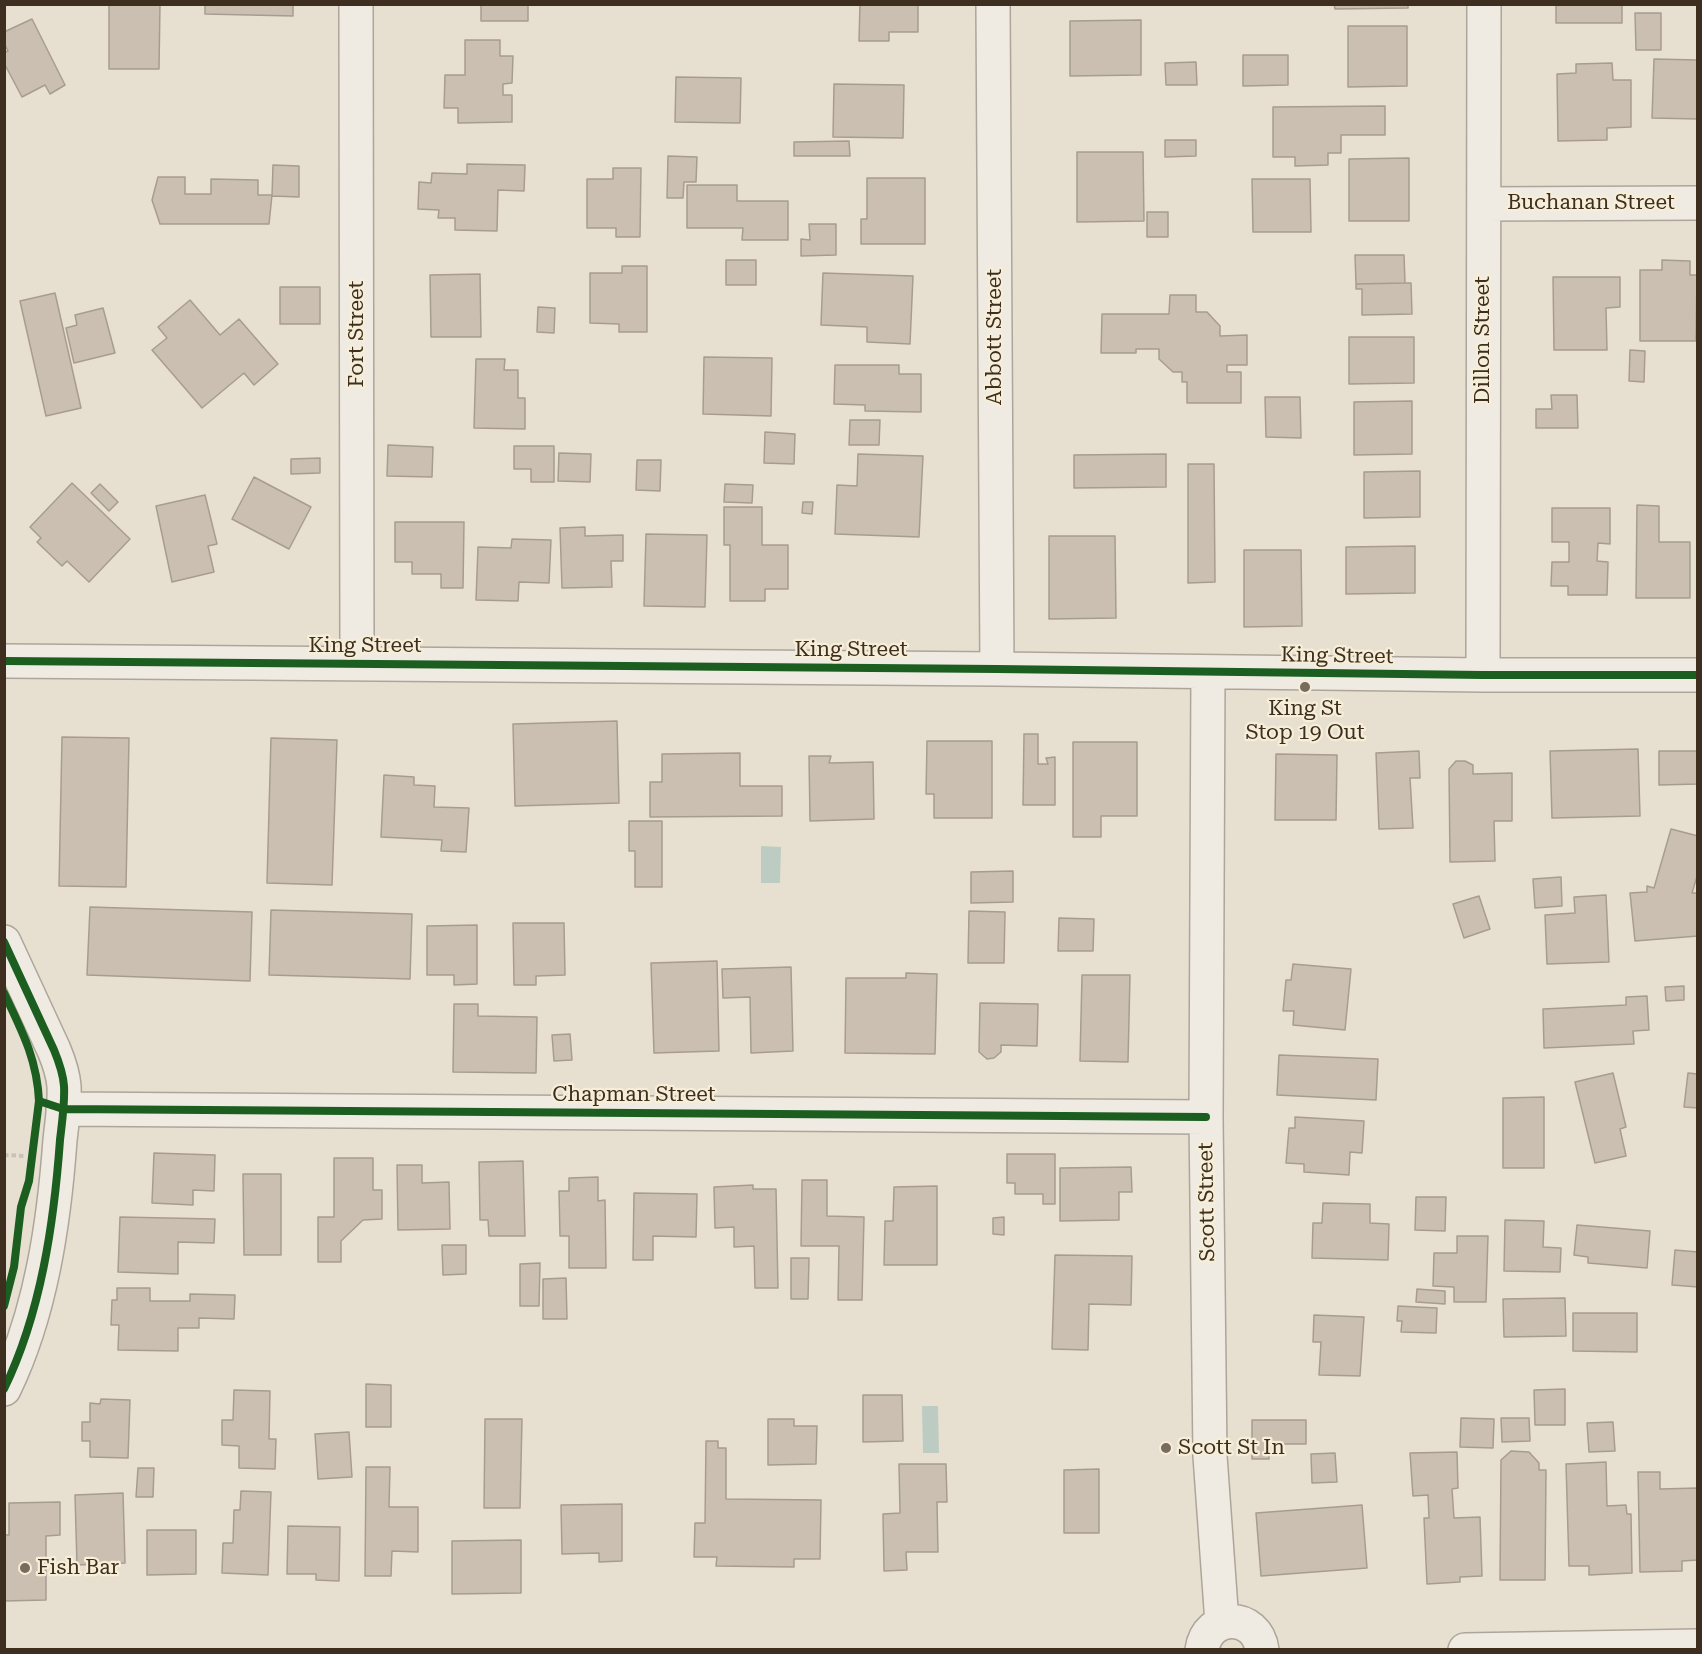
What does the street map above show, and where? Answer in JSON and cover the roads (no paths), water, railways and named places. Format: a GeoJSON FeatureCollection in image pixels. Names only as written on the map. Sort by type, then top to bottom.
{"type":"FeatureCollection","features":[{"type":"Feature","properties":{"kind":"street","name":"Fort Street"},"geometry":{"type":"LineString","coordinates":[[356,4],[357,664]]}},
{"type":"Feature","properties":{"kind":"street","name":"Abbott Street"},"geometry":{"type":"LineString","coordinates":[[993,4],[997,669]]}},
{"type":"Feature","properties":{"kind":"street","name":"Dillon Street"},"geometry":{"type":"LineString","coordinates":[[1483,675],[1484,4]]}},
{"type":"Feature","properties":{"kind":"street","name":"Buchanan Street"},"geometry":{"type":"LineString","coordinates":[[1484,204],[1698,203]]}},
{"type":"Feature","properties":{"kind":"street","name":"King Street"},"geometry":{"type":"LineString","coordinates":[[4,661],[1698,675]]}},
{"type":"Feature","properties":{"kind":"street","name":"Scott Street"},"geometry":{"type":"LineString","coordinates":[[1208,672],[1206,1117],[1210,1456],[1222,1623]]}},
{"type":"Feature","properties":{"kind":"street"},"geometry":{"type":"LineString","coordinates":[[4,942],[61,1067],[64,1085],[54,1200],[37,1294],[26,1336],[4,1389]]}},
{"type":"Feature","properties":{"kind":"street","name":"Chapman Street"},"geometry":{"type":"LineString","coordinates":[[63,1109],[1206,1117]]}},
{"type":"Feature","properties":{"kind":"street"},"geometry":{"type":"LineString","coordinates":[[1202,1650],[1209,1631],[1222,1623],[1231,1621],[1250,1627],[1257,1634],[1262,1650]]}},
{"type":"Feature","properties":{"kind":"street"},"geometry":{"type":"LineString","coordinates":[[1465,1650],[1698,1646]]}},
{"type":"Feature","properties":{"kind":"place","name":"King St Stop 19 Out"},"geometry":{"type":"Point","coordinates":[1305,687]}},
{"type":"Feature","properties":{"kind":"place","name":"Scott St In"},"geometry":{"type":"Point","coordinates":[1166,1448]}},
{"type":"Feature","properties":{"kind":"place","name":"Fish Bar"},"geometry":{"type":"Point","coordinates":[25,1568]}}]}
